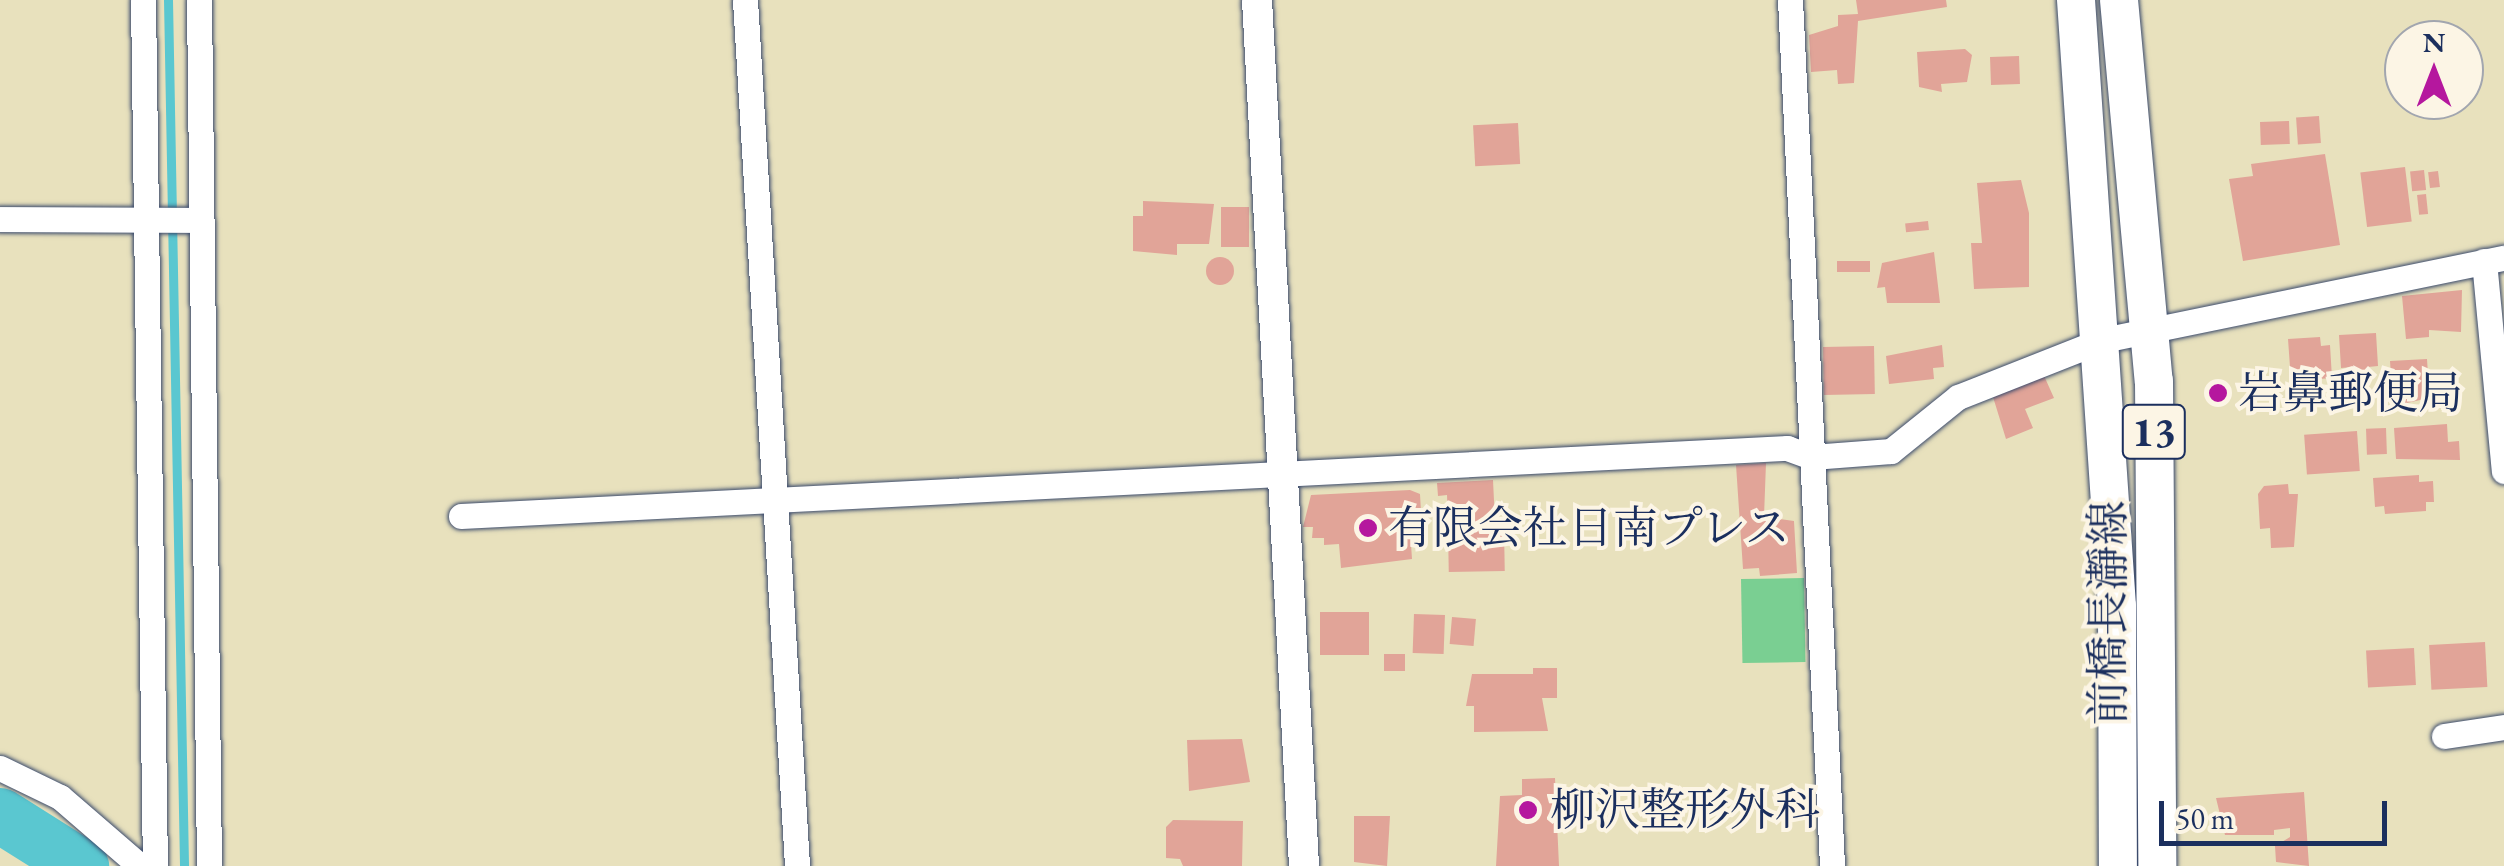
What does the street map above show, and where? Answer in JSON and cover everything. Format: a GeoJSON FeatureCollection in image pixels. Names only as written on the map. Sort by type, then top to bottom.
{"type":"FeatureCollection","features":[{"type":"Feature","properties":{"kind":"main road","name":"前橋長瀞線"},"geometry":{"type":"LineString","coordinates":[[2076,0],[2102,340],[2116,606],[2118,866]]}},
{"type":"Feature","properties":{"kind":"main road","name":"前橋長瀞線"},"geometry":{"type":"LineString","coordinates":[[2119,0],[2149,329],[2157,866]]}},
{"type":"Feature","properties":{"kind":"street"},"geometry":{"type":"LineString","coordinates":[[143,0],[154,221],[155,866]]}},
{"type":"Feature","properties":{"kind":"street"},"geometry":{"type":"LineString","coordinates":[[199,0],[195,220],[208,866]]}},
{"type":"Feature","properties":{"kind":"street"},"geometry":{"type":"LineString","coordinates":[[746,0],[778,499],[796,866]]}},
{"type":"Feature","properties":{"kind":"street"},"geometry":{"type":"LineString","coordinates":[[1257,0],[1304,866]]}},
{"type":"Feature","properties":{"kind":"street"},"geometry":{"type":"LineString","coordinates":[[1790,0],[1832,866]]}},
{"type":"Feature","properties":{"kind":"street"},"geometry":{"type":"LineString","coordinates":[[0,219],[195,220]]}},
{"type":"Feature","properties":{"kind":"street"},"geometry":{"type":"LineString","coordinates":[[460,516],[1787,448],[1812,456],[1892,451],[1958,397],[2102,340],[2494,259],[2504,470]]}},
{"type":"Feature","properties":{"kind":"street"},"geometry":{"type":"LineString","coordinates":[[2444,736],[2504,728]]}},
{"type":"Feature","properties":{"kind":"street"},"geometry":{"type":"LineString","coordinates":[[0,768],[60,797],[140,866]]}},
{"type":"Feature","properties":{"kind":"green space"},"geometry":{"type":"Polygon","coordinates":[[[1804,578],[1805,662],[1742,663],[1741,579],[1804,578]]]}},
{"type":"Feature","properties":{"kind":"building"},"geometry":{"type":"Polygon","coordinates":[[[1856,0],[1946,0],[1947,7],[1858,21],[1854,83],[1838,84],[1837,70],[1811,72],[1809,35],[1838,26],[1838,15],[1858,14],[1856,0]]]}},
{"type":"Feature","properties":{"kind":"building"},"geometry":{"type":"Polygon","coordinates":[[[1965,49],[1972,55],[1967,82],[1941,84],[1942,92],[1919,87],[1917,52],[1965,49]]]}},
{"type":"Feature","properties":{"kind":"building"},"geometry":{"type":"Polygon","coordinates":[[[2019,56],[2020,84],[1991,85],[1990,57],[2019,56]]]}},
{"type":"Feature","properties":{"kind":"building"},"geometry":{"type":"Polygon","coordinates":[[[2319,116],[2321,143],[2298,145],[2296,118],[2319,116]]]}},
{"type":"Feature","properties":{"kind":"building"},"geometry":{"type":"Polygon","coordinates":[[[2289,121],[2290,144],[2261,145],[2260,122],[2289,121]]]}},
{"type":"Feature","properties":{"kind":"building"},"geometry":{"type":"Polygon","coordinates":[[[1518,123],[1520,164],[1475,166],[1473,125],[1518,123]]]}},
{"type":"Feature","properties":{"kind":"building"},"geometry":{"type":"Polygon","coordinates":[[[2325,154],[2340,245],[2243,261],[2229,179],[2253,176],[2251,164],[2325,154]]]}},
{"type":"Feature","properties":{"kind":"building"},"geometry":{"type":"Polygon","coordinates":[[[2405,167],[2412,222],[2367,227],[2360,172],[2405,167]]]}},
{"type":"Feature","properties":{"kind":"building"},"geometry":{"type":"Polygon","coordinates":[[[2424,170],[2426,190],[2412,191],[2410,171],[2424,170]]]}},
{"type":"Feature","properties":{"kind":"building"},"geometry":{"type":"Polygon","coordinates":[[[2438,171],[2440,187],[2430,188],[2428,172],[2438,171]]]}},
{"type":"Feature","properties":{"kind":"building"},"geometry":{"type":"Polygon","coordinates":[[[2021,180],[2029,213],[2029,287],[1974,289],[1971,243],[1982,243],[1977,183],[2021,180]]]}},
{"type":"Feature","properties":{"kind":"building"},"geometry":{"type":"Polygon","coordinates":[[[2426,194],[2428,214],[2419,215],[2417,195],[2426,194]]]}},
{"type":"Feature","properties":{"kind":"building"},"geometry":{"type":"Polygon","coordinates":[[[1143,201],[1214,204],[1209,244],[1177,244],[1177,255],[1133,251],[1133,216],[1143,216],[1143,201]]]}},
{"type":"Feature","properties":{"kind":"building"},"geometry":{"type":"Polygon","coordinates":[[[1221,207],[1249,207],[1249,247],[1221,247],[1221,207]]]}},
{"type":"Feature","properties":{"kind":"building"},"geometry":{"type":"Polygon","coordinates":[[[1928,221],[1929,230],[1906,232],[1905,223],[1928,221]]]}},
{"type":"Feature","properties":{"kind":"building"},"geometry":{"type":"Polygon","coordinates":[[[1934,252],[1940,303],[1887,303],[1885,287],[1877,288],[1882,263],[1934,252]]]}},
{"type":"Feature","properties":{"kind":"building"},"geometry":{"type":"Polygon","coordinates":[[[1220,257],[1230,261],[1234,271],[1230,281],[1220,285],[1210,281],[1206,271],[1210,261],[1220,257]]]}},
{"type":"Feature","properties":{"kind":"building"},"geometry":{"type":"Polygon","coordinates":[[[1837,261],[1870,261],[1870,272],[1837,272],[1837,261]]]}},
{"type":"Feature","properties":{"kind":"building"},"geometry":{"type":"Polygon","coordinates":[[[2462,290],[2461,332],[2429,330],[2429,337],[2406,339],[2402,296],[2462,290]]]}},
{"type":"Feature","properties":{"kind":"building"},"geometry":{"type":"Polygon","coordinates":[[[2376,333],[2378,366],[2368,367],[2369,378],[2353,379],[2353,367],[2341,368],[2339,335],[2376,333]]]}},
{"type":"Feature","properties":{"kind":"building"},"geometry":{"type":"Polygon","coordinates":[[[2320,337],[2321,346],[2330,345],[2332,378],[2291,381],[2288,339],[2320,337]]]}},
{"type":"Feature","properties":{"kind":"building"},"geometry":{"type":"Polygon","coordinates":[[[1942,345],[1944,367],[1933,368],[1934,379],[1889,384],[1886,356],[1942,345]]]}},
{"type":"Feature","properties":{"kind":"building"},"geometry":{"type":"Polygon","coordinates":[[[1874,346],[1875,394],[1824,395],[1823,347],[1874,346]]]}},
{"type":"Feature","properties":{"kind":"building"},"geometry":{"type":"Polygon","coordinates":[[[2427,359],[2428,375],[2435,374],[2443,395],[2393,406],[2390,361],[2427,359]]]}},
{"type":"Feature","properties":{"kind":"building"},"geometry":{"type":"Polygon","coordinates":[[[2041,369],[2054,398],[2025,409],[2033,428],[2006,439],[1993,397],[2041,369]]]}},
{"type":"Feature","properties":{"kind":"building"},"geometry":{"type":"Polygon","coordinates":[[[2447,424],[2448,442],[2459,441],[2460,460],[2396,459],[2394,428],[2447,424]]]}},
{"type":"Feature","properties":{"kind":"building"},"geometry":{"type":"Polygon","coordinates":[[[2386,428],[2387,454],[2367,455],[2366,429],[2386,428]]]}},
{"type":"Feature","properties":{"kind":"building"},"geometry":{"type":"Polygon","coordinates":[[[2357,431],[2360,471],[2307,475],[2304,435],[2357,431]]]}},
{"type":"Feature","properties":{"kind":"building"},"geometry":{"type":"Polygon","coordinates":[[[1766,463],[1764,517],[1794,521],[1797,573],[1760,576],[1759,568],[1743,569],[1736,465],[1766,463]]]}},
{"type":"Feature","properties":{"kind":"building"},"geometry":{"type":"Polygon","coordinates":[[[2419,475],[2419,482],[2433,481],[2434,502],[2426,502],[2426,511],[2385,514],[2384,506],[2375,507],[2373,478],[2419,475]]]}},
{"type":"Feature","properties":{"kind":"building"},"geometry":{"type":"Polygon","coordinates":[[[1493,480],[1495,521],[1448,523],[1447,495],[1438,496],[1437,483],[1493,480]]]}},
{"type":"Feature","properties":{"kind":"building"},"geometry":{"type":"Polygon","coordinates":[[[2288,484],[2289,494],[2298,494],[2294,547],[2271,548],[2270,528],[2260,529],[2258,494],[2264,486],[2288,484]]]}},
{"type":"Feature","properties":{"kind":"building","name":"有限会社日南プレス"},"geometry":{"type":"Polygon","coordinates":[[[1410,490],[1420,494],[1422,529],[1410,529],[1412,559],[1341,568],[1339,544],[1324,545],[1324,538],[1312,538],[1313,527],[1303,527],[1311,495],[1410,490]]]}},
{"type":"Feature","properties":{"kind":"building"},"geometry":{"type":"Polygon","coordinates":[[[1504,528],[1505,571],[1449,572],[1448,529],[1504,528]]]}},
{"type":"Feature","properties":{"kind":"building"},"geometry":{"type":"Polygon","coordinates":[[[1320,612],[1369,612],[1369,655],[1320,655],[1320,612]]]}},
{"type":"Feature","properties":{"kind":"building"},"geometry":{"type":"Polygon","coordinates":[[[1414,614],[1445,615],[1444,654],[1413,653],[1414,614]]]}},
{"type":"Feature","properties":{"kind":"building"},"geometry":{"type":"Polygon","coordinates":[[[1452,617],[1476,619],[1474,646],[1450,644],[1452,617]]]}},
{"type":"Feature","properties":{"kind":"building"},"geometry":{"type":"Polygon","coordinates":[[[2485,642],[2487,687],[2431,690],[2429,645],[2485,642]]]}},
{"type":"Feature","properties":{"kind":"building"},"geometry":{"type":"Polygon","coordinates":[[[2414,648],[2416,685],[2368,687],[2366,651],[2414,648]]]}},
{"type":"Feature","properties":{"kind":"building"},"geometry":{"type":"Polygon","coordinates":[[[1384,654],[1405,654],[1405,671],[1384,671],[1384,654]]]}},
{"type":"Feature","properties":{"kind":"building"},"geometry":{"type":"Polygon","coordinates":[[[1533,668],[1557,668],[1557,698],[1542,698],[1548,731],[1474,732],[1474,706],[1466,706],[1472,674],[1533,674],[1533,668]]]}},
{"type":"Feature","properties":{"kind":"building"},"geometry":{"type":"Polygon","coordinates":[[[1242,739],[1250,782],[1189,791],[1187,740],[1242,739]]]}},
{"type":"Feature","properties":{"kind":"building","name":"柳沢整形外科"},"geometry":{"type":"Polygon","coordinates":[[[1555,778],[1559,866],[1496,866],[1500,796],[1522,795],[1522,779],[1555,778]]]}},
{"type":"Feature","properties":{"kind":"building"},"geometry":{"type":"Polygon","coordinates":[[[2304,792],[2309,866],[2276,862],[2275,846],[2290,837],[2290,828],[2274,830],[2274,835],[2225,835],[2216,798],[2304,792]]]}},
{"type":"Feature","properties":{"kind":"building"},"geometry":{"type":"Polygon","coordinates":[[[1354,816],[1390,816],[1387,866],[1354,862],[1354,816]]]}},
{"type":"Feature","properties":{"kind":"building"},"geometry":{"type":"Polygon","coordinates":[[[1173,820],[1243,821],[1242,866],[1183,866],[1180,859],[1166,858],[1166,827],[1173,820]]]}},
{"type":"Feature","properties":{"kind":"waterway"},"geometry":{"type":"LineString","coordinates":[[168,0],[184,866]]}},
{"type":"Feature","properties":{"kind":"waterway"},"geometry":{"type":"LineString","coordinates":[[0,815],[81,866]]}},
{"type":"Feature","properties":{"kind":"place","name":"岩鼻郵便局"},"geometry":{"type":"Point","coordinates":[2218,393]}},
{"type":"Feature","properties":{"kind":"place","name":"有限会社日南プレス"},"geometry":{"type":"Point","coordinates":[1368,528]}},
{"type":"Feature","properties":{"kind":"place","name":"柳沢整形外科"},"geometry":{"type":"Point","coordinates":[1528,810]}}]}
